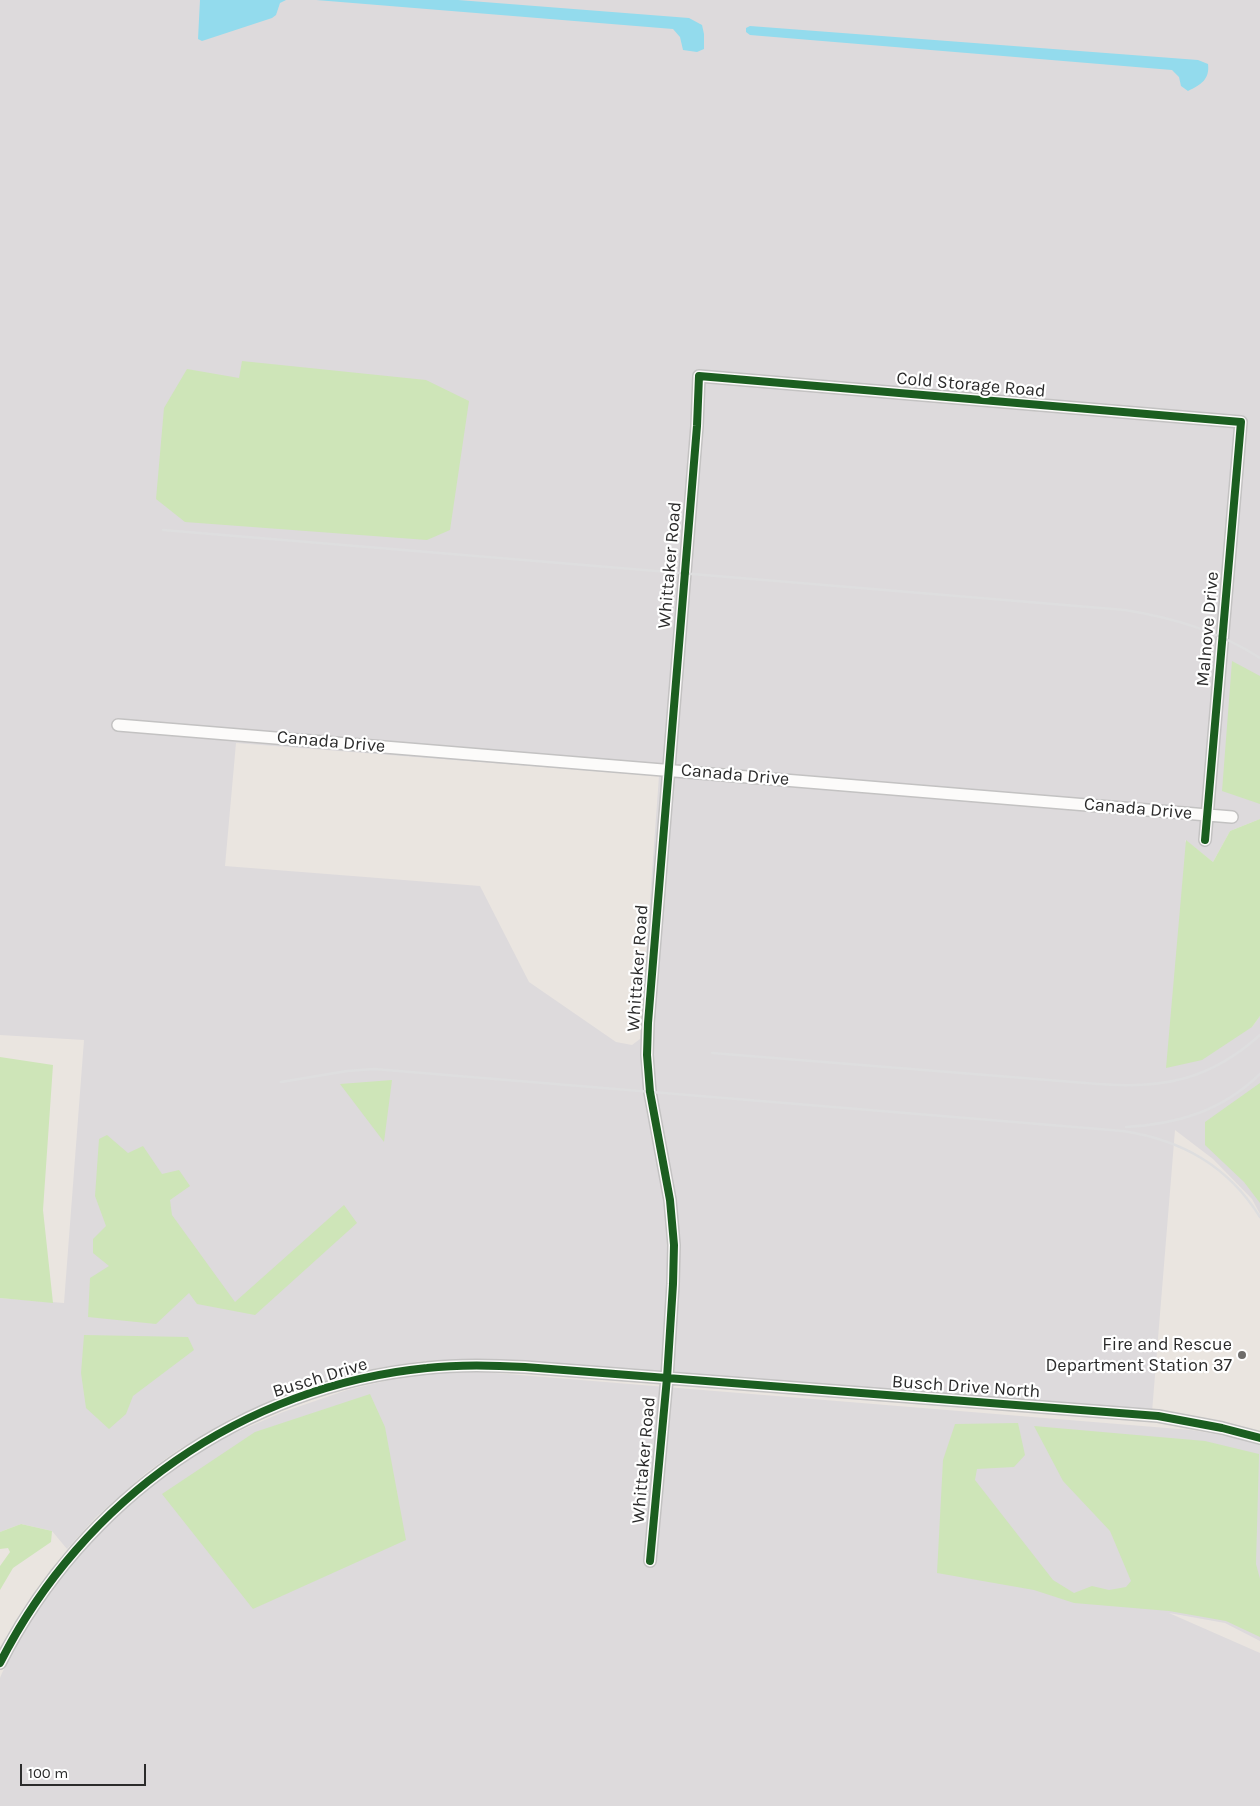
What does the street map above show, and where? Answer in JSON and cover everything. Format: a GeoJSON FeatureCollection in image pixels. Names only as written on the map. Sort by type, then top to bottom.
{"type":"FeatureCollection","features":[{"type":"Feature","properties":{"kind":"street","name":"Cold Storage Road"},"geometry":{"type":"LineString","coordinates":[[699,376],[1241,422]]}},
{"type":"Feature","properties":{"kind":"street","name":"Whittaker Road"},"geometry":{"type":"LineString","coordinates":[[650,1561],[667,1378],[674,1284],[674,1245],[670,1200],[653,1110],[647,1055],[648,1023],[697,426],[699,376]]}},
{"type":"Feature","properties":{"kind":"street","name":"Malnove Drive"},"geometry":{"type":"LineString","coordinates":[[1205,840],[1241,422]]}},
{"type":"Feature","properties":{"kind":"street","name":"Canada Drive"},"geometry":{"type":"LineString","coordinates":[[118,725],[1232,817]]}},
{"type":"Feature","properties":{"kind":"street","name":"Busch Drive"},"geometry":{"type":"LineString","coordinates":[[0,1663],[38,1599],[76,1550],[102,1521],[140,1487],[191,1450],[258,1413],[299,1397],[344,1383],[397,1372],[442,1366],[487,1365],[667,1378]]}},
{"type":"Feature","properties":{"kind":"street","name":"Busch Drive North"},"geometry":{"type":"LineString","coordinates":[[667,1378],[1158,1416],[1222,1428],[1260,1438]]}},
{"type":"Feature","properties":{"kind":"shaded area"},"geometry":{"type":"Polygon","coordinates":[[[0,0],[1260,0],[1260,819],[1230,831],[1213,862],[1185,840],[1252,1027],[1260,1016],[1260,1214],[1252,1199],[1213,1159],[1175,1130],[1152,1412],[488,1359],[422,1361],[342,1376],[289,1393],[232,1418],[178,1450],[147,1472],[96,1517],[67,1549],[52,1531],[21,1524],[0,1532],[0,1298],[64,1303],[84,1040],[0,1035],[0,0]],[[236,743],[225,866],[480,886],[529,982],[616,1042],[632,1045],[640,1039],[659,776],[236,743]]]}},
{"type":"Feature","properties":{"kind":"shaded area"},"geometry":{"type":"Polygon","coordinates":[[[471,1371],[1191,1430],[1232,1437],[1260,1445],[1260,1641],[1225,1623],[1169,1613],[1260,1653],[1260,1806],[0,1806],[0,1678],[2,1673],[21,1636],[67,1570],[101,1532],[141,1493],[214,1442],[283,1412],[347,1390],[416,1374],[471,1371]]]}},
{"type":"Feature","properties":{"kind":"green space"},"geometry":{"type":"Polygon","coordinates":[[[242,361],[426,380],[469,401],[450,530],[427,540],[185,522],[156,499],[164,408],[187,369],[239,378],[242,361]]]}},
{"type":"Feature","properties":{"kind":"green space"},"geometry":{"type":"Polygon","coordinates":[[[1232,661],[1260,676],[1260,804],[1222,791],[1232,661]]]}},
{"type":"Feature","properties":{"kind":"green space"},"geometry":{"type":"Polygon","coordinates":[[[1260,819],[1260,1016],[1252,1027],[1202,1060],[1166,1068],[1186,840],[1213,862],[1230,831],[1260,819]]]}},
{"type":"Feature","properties":{"kind":"green space"},"geometry":{"type":"Polygon","coordinates":[[[0,1057],[53,1065],[43,1210],[53,1303],[0,1298],[0,1057]]]}},
{"type":"Feature","properties":{"kind":"green space"},"geometry":{"type":"Polygon","coordinates":[[[392,1080],[384,1142],[340,1084],[392,1080]]]}},
{"type":"Feature","properties":{"kind":"green space"},"geometry":{"type":"Polygon","coordinates":[[[1260,1083],[1260,1203],[1244,1182],[1205,1145],[1205,1122],[1260,1083]]]}},
{"type":"Feature","properties":{"kind":"green space"},"geometry":{"type":"Polygon","coordinates":[[[107,1135],[128,1153],[143,1146],[162,1174],[179,1170],[190,1186],[170,1200],[172,1215],[235,1302],[344,1205],[357,1223],[255,1315],[197,1304],[189,1293],[156,1324],[88,1317],[90,1278],[109,1266],[93,1253],[93,1239],[106,1226],[95,1196],[99,1139],[107,1135]]]}},
{"type":"Feature","properties":{"kind":"green space"},"geometry":{"type":"Polygon","coordinates":[[[84,1335],[188,1337],[194,1350],[133,1396],[126,1414],[109,1429],[86,1408],[81,1373],[84,1335]]]}},
{"type":"Feature","properties":{"kind":"green space"},"geometry":{"type":"Polygon","coordinates":[[[370,1394],[385,1427],[406,1540],[253,1609],[162,1494],[255,1432],[370,1394]]]}},
{"type":"Feature","properties":{"kind":"green space"},"geometry":{"type":"Polygon","coordinates":[[[1018,1423],[1025,1455],[1014,1467],[977,1469],[975,1480],[1053,1580],[1074,1593],[1092,1586],[1109,1590],[1126,1587],[1131,1581],[1110,1531],[1063,1481],[1034,1426],[1205,1441],[1259,1454],[1256,1564],[1260,1579],[1260,1637],[1226,1621],[1169,1611],[1074,1603],[1034,1590],[937,1573],[943,1460],[955,1424],[1018,1423]]]}},
{"type":"Feature","properties":{"kind":"green space"},"geometry":{"type":"Polygon","coordinates":[[[21,1524],[52,1531],[51,1542],[13,1568],[0,1590],[0,1566],[10,1552],[8,1548],[0,1549],[0,1532],[21,1524]]]}},
{"type":"Feature","properties":{"kind":"water"},"geometry":{"type":"Polygon","coordinates":[[[200,0],[286,0],[280,3],[276,15],[272,18],[202,41],[198,39],[200,0]]]}},
{"type":"Feature","properties":{"kind":"water"},"geometry":{"type":"Polygon","coordinates":[[[316,0],[458,0],[689,18],[702,25],[704,49],[697,52],[683,50],[680,37],[673,29],[316,0]]]}},
{"type":"Feature","properties":{"kind":"water"},"geometry":{"type":"Polygon","coordinates":[[[750,26],[1198,60],[1208,64],[1208,74],[1204,81],[1188,91],[1181,86],[1179,77],[1172,70],[750,35],[746,32],[746,28],[750,26]]]}},
{"type":"Feature","properties":{"kind":"railway"},"geometry":{"type":"LineString","coordinates":[[163,530],[1125,610],[1161,617],[1212,633],[1260,658]]}},
{"type":"Feature","properties":{"kind":"railway"},"geometry":{"type":"LineString","coordinates":[[712,1053],[1098,1084],[1144,1085],[1165,1083],[1204,1072],[1223,1062],[1260,1035]]}},
{"type":"Feature","properties":{"kind":"railway"},"geometry":{"type":"LineString","coordinates":[[281,1082],[347,1071],[374,1069],[1123,1131],[1165,1141],[1202,1158],[1233,1183],[1260,1217]]}},
{"type":"Feature","properties":{"kind":"railway"},"geometry":{"type":"LineString","coordinates":[[1126,1127],[1164,1123],[1198,1113],[1230,1097],[1260,1074]]}},
{"type":"Feature","properties":{"kind":"cycle path"},"geometry":{"type":"LineString","coordinates":[[650,1561],[667,1378],[674,1245],[670,1200],[650,1092],[647,1055],[648,1023],[697,426],[699,376],[1241,422],[1205,840]]}},
{"type":"Feature","properties":{"kind":"cycle path"},"geometry":{"type":"LineString","coordinates":[[0,1663],[35,1604],[76,1550],[123,1502],[176,1461],[233,1426],[294,1399],[359,1379],[439,1367],[476,1365],[525,1367],[1158,1416],[1222,1428],[1260,1438]]}},
{"type":"Feature","properties":{"kind":"place","name":"Fire and Rescue Department Station 37"},"geometry":{"type":"Point","coordinates":[1242,1355]}}]}
